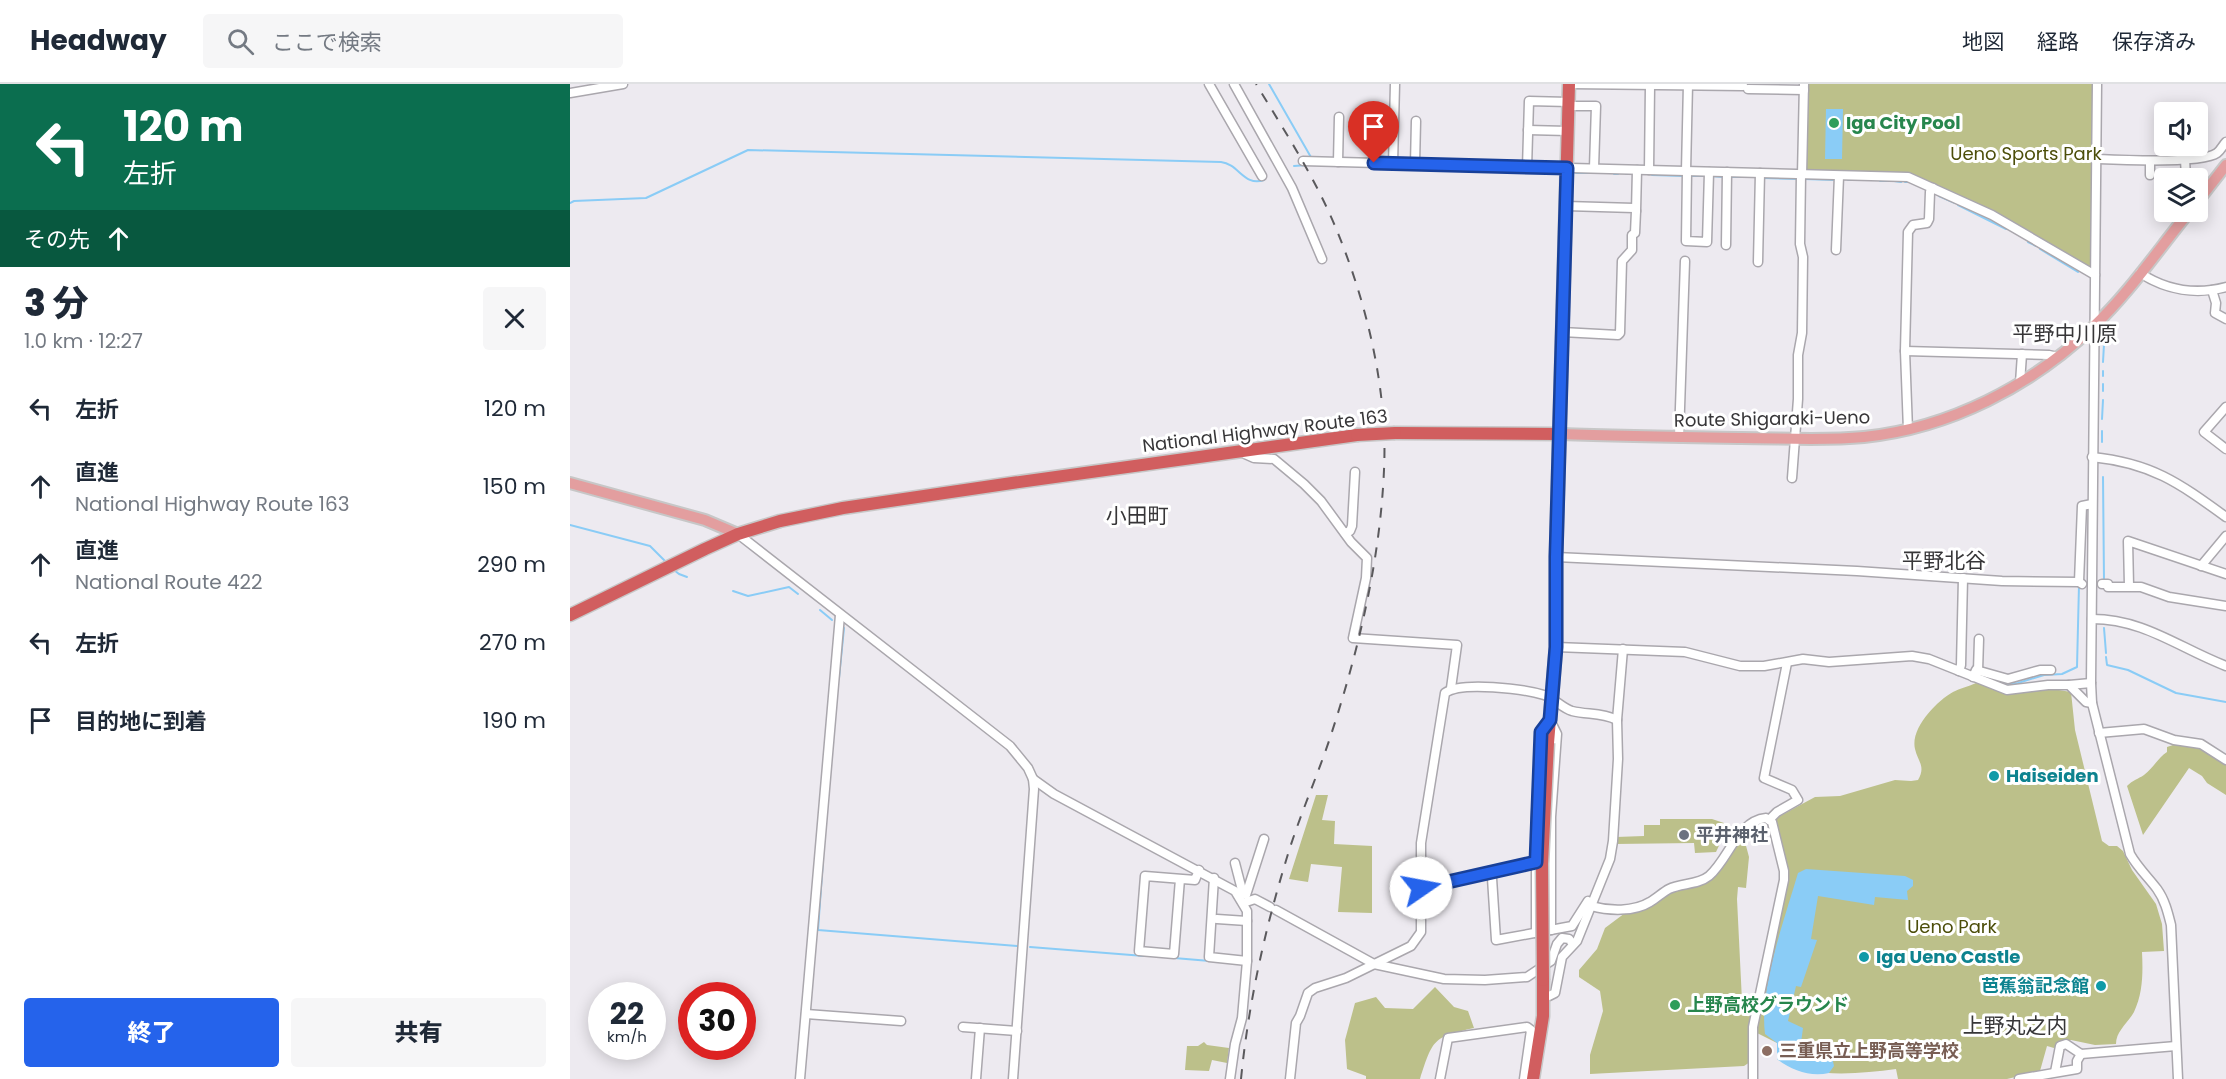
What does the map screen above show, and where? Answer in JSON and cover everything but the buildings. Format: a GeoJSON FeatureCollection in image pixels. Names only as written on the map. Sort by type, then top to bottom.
{"type":"FeatureCollection","features":[{"type":"Feature","properties":{"kind":"highway"},"geometry":{"type":"LineString","coordinates":[[1533,1079],[1544,996],[1542,864],[1548,743],[1556,647],[1556,557],[1570,84]]}},
{"type":"Feature","properties":{"kind":"highway","name":"National Highway Route 163"},"geometry":{"type":"LineString","coordinates":[[570,615],[738,534],[780,521],[843,508],[1357,435],[1395,433],[1560,434]]}},
{"type":"Feature","properties":{"kind":"main road"},"geometry":{"type":"LineString","coordinates":[[2208,188],[2226,165]]}},
{"type":"Feature","properties":{"kind":"main road","name":"Route Shigaraki-Ueno"},"geometry":{"type":"LineString","coordinates":[[1560,434],[1795,438],[1866,436],[1908,430],[1975,407],[2020,382],[2058,357],[2095,326],[2181,222]]}},
{"type":"Feature","properties":{"kind":"main road"},"geometry":{"type":"LineString","coordinates":[[570,483],[705,520],[738,534]]}},
{"type":"Feature","properties":{"kind":"street"},"geometry":{"type":"LineString","coordinates":[[570,93],[623,84]]}},
{"type":"Feature","properties":{"kind":"street"},"geometry":{"type":"LineString","coordinates":[[1209,84],[1262,176]]}},
{"type":"Feature","properties":{"kind":"street"},"geometry":{"type":"LineString","coordinates":[[1234,84],[1292,188],[1322,259]]}},
{"type":"Feature","properties":{"kind":"street"},"geometry":{"type":"LineString","coordinates":[[1393,164],[1395,84]]}},
{"type":"Feature","properties":{"kind":"street"},"geometry":{"type":"LineString","coordinates":[[1570,84],[1804,87],[1800,244],[1803,257],[1802,290],[1792,478]]}},
{"type":"Feature","properties":{"kind":"street"},"geometry":{"type":"LineString","coordinates":[[2097,84],[2092,457],[2092,703],[2130,854],[2139,870],[2157,889],[2166,905],[2171,925],[2178,1079]]}},
{"type":"Feature","properties":{"kind":"street"},"geometry":{"type":"LineString","coordinates":[[1688,85],[1686,241],[1707,242],[1709,172]]}},
{"type":"Feature","properties":{"kind":"street"},"geometry":{"type":"LineString","coordinates":[[1649,170],[1650,86]]}},
{"type":"Feature","properties":{"kind":"street"},"geometry":{"type":"LineString","coordinates":[[1527,168],[1529,101],[1596,106],[1594,168]]}},
{"type":"Feature","properties":{"kind":"street"},"geometry":{"type":"LineString","coordinates":[[1338,162],[1339,117]]}},
{"type":"Feature","properties":{"kind":"street"},"geometry":{"type":"LineString","coordinates":[[1415,164],[1416,121]]}},
{"type":"Feature","properties":{"kind":"street"},"geometry":{"type":"LineString","coordinates":[[1528,130],[1568,131]]}},
{"type":"Feature","properties":{"kind":"street"},"geometry":{"type":"LineString","coordinates":[[2097,159],[2150,161],[2201,158],[2216,154],[2226,142]]}},
{"type":"Feature","properties":{"kind":"street"},"geometry":{"type":"LineString","coordinates":[[2185,159],[2185,168]]}},
{"type":"Feature","properties":{"kind":"street"},"geometry":{"type":"LineString","coordinates":[[1310,161],[1908,177],[1992,215],[2095,275]]}},
{"type":"Feature","properties":{"kind":"street"},"geometry":{"type":"LineString","coordinates":[[2150,161],[2150,175]]}},
{"type":"Feature","properties":{"kind":"street"},"geometry":{"type":"LineString","coordinates":[[1562,332],[1618,335],[1620,333],[1622,261],[1632,250],[1632,235],[1635,233],[1637,170]]}},
{"type":"Feature","properties":{"kind":"street"},"geometry":{"type":"LineString","coordinates":[[1726,245],[1727,172]]}},
{"type":"Feature","properties":{"kind":"street"},"geometry":{"type":"LineString","coordinates":[[1758,262],[1760,173]]}},
{"type":"Feature","properties":{"kind":"street"},"geometry":{"type":"LineString","coordinates":[[1836,250],[1839,176]]}},
{"type":"Feature","properties":{"kind":"street"},"geometry":{"type":"LineString","coordinates":[[1908,430],[1905,351],[1908,232],[1913,225],[1927,223],[1930,192],[1933,188]]}},
{"type":"Feature","properties":{"kind":"street"},"geometry":{"type":"LineString","coordinates":[[1566,206],[1634,208],[1636,211]]}},
{"type":"Feature","properties":{"kind":"street"},"geometry":{"type":"LineString","coordinates":[[1679,437],[1685,261]]}},
{"type":"Feature","properties":{"kind":"street"},"geometry":{"type":"LineString","coordinates":[[2140,273],[2172,288],[2199,292],[2226,287]]}},
{"type":"Feature","properties":{"kind":"street"},"geometry":{"type":"LineString","coordinates":[[2212,290],[2216,313],[2226,319]]}},
{"type":"Feature","properties":{"kind":"street"},"geometry":{"type":"LineString","coordinates":[[1905,351],[2058,357]]}},
{"type":"Feature","properties":{"kind":"street"},"geometry":{"type":"LineString","coordinates":[[2020,382],[2022,354]]}},
{"type":"Feature","properties":{"kind":"street"},"geometry":{"type":"LineString","coordinates":[[2226,407],[2204,432],[2226,449]]}},
{"type":"Feature","properties":{"kind":"street"},"geometry":{"type":"LineString","coordinates":[[1241,450],[1254,458],[1274,459],[1278,462],[1321,501],[1367,558],[1366,578],[1353,638],[1457,645],[1451,688]]}},
{"type":"Feature","properties":{"kind":"street"},"geometry":{"type":"LineString","coordinates":[[2092,457],[2120,460],[2152,470],[2179,483],[2226,517]]}},
{"type":"Feature","properties":{"kind":"street"},"geometry":{"type":"LineString","coordinates":[[1345,533],[1350,531],[1352,526],[1355,472]]}},
{"type":"Feature","properties":{"kind":"street"},"geometry":{"type":"LineString","coordinates":[[1556,557],[2078,583],[2082,506],[2092,504]]}},
{"type":"Feature","properties":{"kind":"street"},"geometry":{"type":"LineString","coordinates":[[738,534],[1010,746],[1028,768],[1033,779],[1013,1079]]}},
{"type":"Feature","properties":{"kind":"street"},"geometry":{"type":"LineString","coordinates":[[2201,566],[2226,536]]}},
{"type":"Feature","properties":{"kind":"street"},"geometry":{"type":"LineString","coordinates":[[2129,586],[2128,541],[2226,574]]}},
{"type":"Feature","properties":{"kind":"street"},"geometry":{"type":"LineString","coordinates":[[1959,671],[1963,578]]}},
{"type":"Feature","properties":{"kind":"street"},"geometry":{"type":"LineString","coordinates":[[2102,584],[2141,587],[2169,597],[2226,606]]}},
{"type":"Feature","properties":{"kind":"street"},"geometry":{"type":"LineString","coordinates":[[801,1079],[840,615]]}},
{"type":"Feature","properties":{"kind":"street"},"geometry":{"type":"LineString","coordinates":[[2092,619],[2115,619],[2133,623],[2225,663]]}},
{"type":"Feature","properties":{"kind":"street"},"geometry":{"type":"LineString","coordinates":[[1975,674],[1979,639]]}},
{"type":"Feature","properties":{"kind":"street"},"geometry":{"type":"LineString","coordinates":[[1556,647],[1685,652],[1740,666],[1788,663],[1803,659],[1829,662],[1912,656],[1926,658],[1959,671],[2008,679],[2040,670],[2051,670]]}},
{"type":"Feature","properties":{"kind":"street"},"geometry":{"type":"LineString","coordinates":[[1544,996],[1555,993],[1562,957],[1577,941],[1611,859],[1618,759],[1617,720],[1623,649]]}},
{"type":"Feature","properties":{"kind":"street"},"geometry":{"type":"LineString","coordinates":[[1769,820],[1777,812],[1798,801],[1792,790],[1764,778],[1788,663]]}},
{"type":"Feature","properties":{"kind":"street"},"geometry":{"type":"LineString","coordinates":[[1975,674],[2007,690],[2091,683]]}},
{"type":"Feature","properties":{"kind":"street"},"geometry":{"type":"LineString","coordinates":[[2069,685],[2086,702],[2092,703]]}},
{"type":"Feature","properties":{"kind":"street"},"geometry":{"type":"LineString","coordinates":[[1290,1079],[1296,1023],[1308,993],[1315,988],[1346,978],[1411,946],[1421,932],[1421,843],[1445,693],[1451,688],[1511,689],[1546,696],[1571,711],[1598,713],[1617,720]]}},
{"type":"Feature","properties":{"kind":"street"},"geometry":{"type":"LineString","coordinates":[[1536,933],[1541,732],[1550,720],[1557,734],[1551,817],[1551,930]]}},
{"type":"Feature","properties":{"kind":"street"},"geometry":{"type":"LineString","coordinates":[[2099,733],[2144,729],[2174,740],[2201,744],[2226,760]]}},
{"type":"Feature","properties":{"kind":"street"},"geometry":{"type":"LineString","coordinates":[[1033,779],[1054,794],[1214,878],[1242,896],[1255,899],[1374,964],[1444,980],[1527,977],[1551,961],[1559,940],[1566,937],[1573,944]]}},
{"type":"Feature","properties":{"kind":"street"},"geometry":{"type":"LineString","coordinates":[[1591,906],[1611,910],[1647,904],[1670,888],[1702,880],[1709,876],[1729,853],[1734,840],[1757,821],[1766,818],[1769,820],[1773,825],[1784,880],[1754,1027],[1753,1079]]}},
{"type":"Feature","properties":{"kind":"street"},"geometry":{"type":"LineString","coordinates":[[1242,896],[1264,839]]}},
{"type":"Feature","properties":{"kind":"street"},"geometry":{"type":"LineString","coordinates":[[1421,888],[1536,862]]}},
{"type":"Feature","properties":{"kind":"street"},"geometry":{"type":"LineString","coordinates":[[1230,1079],[1235,1044],[1242,1018],[1247,961],[1247,911],[1235,863]]}},
{"type":"Feature","properties":{"kind":"street"},"geometry":{"type":"LineString","coordinates":[[1180,879],[1174,954],[1139,951],[1145,876],[1195,880],[1199,870]]}},
{"type":"Feature","properties":{"kind":"street"},"geometry":{"type":"LineString","coordinates":[[1489,871],[1492,879],[1496,940],[1572,926],[1585,907],[1601,873],[1604,874]]}},
{"type":"Feature","properties":{"kind":"street"},"geometry":{"type":"LineString","coordinates":[[1214,878],[1209,957],[1247,961]]}},
{"type":"Feature","properties":{"kind":"street"},"geometry":{"type":"LineString","coordinates":[[1216,919],[1247,921]]}},
{"type":"Feature","properties":{"kind":"street"},"geometry":{"type":"LineString","coordinates":[[806,1014],[901,1021]]}},
{"type":"Feature","properties":{"kind":"street"},"geometry":{"type":"LineString","coordinates":[[963,1027],[1017,1031]]}},
{"type":"Feature","properties":{"kind":"street"},"geometry":{"type":"LineString","coordinates":[[1440,1079],[1448,1038],[1527,1027],[1531,1030],[1531,1040],[1524,1079]]}},
{"type":"Feature","properties":{"kind":"street"},"geometry":{"type":"LineString","coordinates":[[976,1079],[980,1029]]}},
{"type":"Feature","properties":{"kind":"street"},"geometry":{"type":"LineString","coordinates":[[2055,1072],[2060,1047],[2066,1044],[2081,1054],[2176,1046]]}},
{"type":"Feature","properties":{"kind":"street"},"geometry":{"type":"LineString","coordinates":[[2079,1079],[2077,1060],[2081,1054]]}},
{"type":"Feature","properties":{"kind":"street"},"geometry":{"type":"LineString","coordinates":[[2019,1079],[2078,1069]]}},
{"type":"Feature","properties":{"kind":"green space","name":"Ueno Sports Park"},"geometry":{"type":"Polygon","coordinates":[[[1806,84],[2096,84],[2094,274],[1915,178],[1806,171],[1806,84]]]}},
{"type":"Feature","properties":{"kind":"green space","name":"Ueno Park"},"geometry":{"type":"Polygon","coordinates":[[[1976,683],[2006,693],[2053,689],[2071,692],[2075,730],[2102,841],[2109,846],[2117,846],[2123,851],[2132,870],[2156,904],[2162,924],[2164,951],[2142,952],[2142,983],[2134,1012],[2120,1031],[2116,1044],[2095,1045],[2071,1040],[2054,1048],[2047,1046],[2040,1071],[2007,1079],[1898,1079],[1896,1069],[1850,1073],[1819,1072],[1804,1070],[1777,1059],[1777,1043],[1757,1033],[1769,962],[1780,920],[1781,860],[1776,818],[1815,797],[1840,796],[1895,780],[1918,780],[1921,767],[1915,741],[1921,724],[1933,708],[1947,696],[1976,683]]]}},
{"type":"Feature","properties":{"kind":"green space"},"geometry":{"type":"Polygon","coordinates":[[[2176,744],[2200,747],[2226,762],[2226,795],[2189,768],[2143,835],[2127,786],[2144,775],[2167,752],[2167,747],[2176,744]]]}},
{"type":"Feature","properties":{"kind":"green space"},"geometry":{"type":"Polygon","coordinates":[[[1316,795],[1328,795],[1322,820],[1335,821],[1334,844],[1372,846],[1372,913],[1338,912],[1342,867],[1311,864],[1308,882],[1289,879],[1316,795]]]}},
{"type":"Feature","properties":{"kind":"green space","name":"平井神社"},"geometry":{"type":"Polygon","coordinates":[[[1660,819],[1712,819],[1724,823],[1725,833],[1716,852],[1695,853],[1694,843],[1615,844],[1616,837],[1644,836],[1644,825],[1660,825],[1660,819]]]}},
{"type":"Feature","properties":{"kind":"green space","name":"上野高校グラウンド"},"geometry":{"type":"Polygon","coordinates":[[[1748,831],[1750,840],[1745,842],[1749,857],[1746,888],[1738,887],[1737,899],[1742,1001],[1754,1008],[1750,1062],[1744,1066],[1590,1074],[1590,1055],[1603,1011],[1600,991],[1579,977],[1579,970],[1597,949],[1605,928],[1629,910],[1670,890],[1702,883],[1748,831]]]}},
{"type":"Feature","properties":{"kind":"green space"},"geometry":{"type":"Polygon","coordinates":[[[1435,987],[1454,1007],[1468,1011],[1474,1028],[1450,1034],[1436,1042],[1428,1055],[1420,1079],[1366,1079],[1366,1076],[1347,1069],[1345,1040],[1355,1003],[1376,997],[1385,1008],[1413,1009],[1435,987]]]}},
{"type":"Feature","properties":{"kind":"green space"},"geometry":{"type":"Polygon","coordinates":[[[1204,1042],[1207,1045],[1229,1048],[1227,1063],[1212,1060],[1209,1071],[1185,1070],[1187,1046],[1198,1046],[1204,1042]]]}},
{"type":"Feature","properties":{"kind":"water"},"geometry":{"type":"Polygon","coordinates":[[[1826,109],[1843,109],[1842,159],[1825,159],[1826,109]]]}},
{"type":"Feature","properties":{"kind":"water"},"geometry":{"type":"Polygon","coordinates":[[[1806,869],[1905,876],[1913,880],[1913,886],[1907,891],[1908,900],[1875,897],[1874,905],[1818,896],[1811,939],[1817,940],[1801,987],[1796,986],[1788,1021],[1803,1028],[1800,1050],[1832,1057],[1834,1066],[1829,1073],[1822,1074],[1795,1070],[1777,1059],[1777,1043],[1765,1034],[1766,996],[1774,953],[1798,873],[1806,869]]]}},
{"type":"Feature","properties":{"kind":"waterway"},"geometry":{"type":"LineString","coordinates":[[1269,84],[1312,159]]}},
{"type":"Feature","properties":{"kind":"waterway"},"geometry":{"type":"LineString","coordinates":[[570,203],[646,198],[748,150],[1221,162],[1246,178],[1264,180]]}},
{"type":"Feature","properties":{"kind":"waterway"},"geometry":{"type":"LineString","coordinates":[[1294,166],[1307,165]]}},
{"type":"Feature","properties":{"kind":"waterway"},"geometry":{"type":"LineString","coordinates":[[1408,168],[1510,171]]}},
{"type":"Feature","properties":{"kind":"waterway"},"geometry":{"type":"LineString","coordinates":[[1576,173],[1602,173]]}},
{"type":"Feature","properties":{"kind":"waterway"},"geometry":{"type":"LineString","coordinates":[[1626,174],[1631,174]]}},
{"type":"Feature","properties":{"kind":"waterway"},"geometry":{"type":"LineString","coordinates":[[1652,175],[1684,176]]}},
{"type":"Feature","properties":{"kind":"waterway"},"geometry":{"type":"LineString","coordinates":[[1691,176],[1706,176]]}},
{"type":"Feature","properties":{"kind":"waterway"},"geometry":{"type":"LineString","coordinates":[[1711,176],[1723,177]]}},
{"type":"Feature","properties":{"kind":"waterway"},"geometry":{"type":"LineString","coordinates":[[1731,177],[1756,177]]}},
{"type":"Feature","properties":{"kind":"waterway"},"geometry":{"type":"LineString","coordinates":[[1764,178],[1799,179]]}},
{"type":"Feature","properties":{"kind":"waterway"},"geometry":{"type":"LineString","coordinates":[[1804,179],[1836,180]]}},
{"type":"Feature","properties":{"kind":"waterway"},"geometry":{"type":"LineString","coordinates":[[1848,180],[1862,180]]}},
{"type":"Feature","properties":{"kind":"waterway"},"geometry":{"type":"LineString","coordinates":[[1880,181],[1889,181]]}},
{"type":"Feature","properties":{"kind":"waterway"},"geometry":{"type":"LineString","coordinates":[[1894,181],[1901,182]]}},
{"type":"Feature","properties":{"kind":"waterway"},"geometry":{"type":"LineString","coordinates":[[1905,182],[1912,182]]}},
{"type":"Feature","properties":{"kind":"waterway"},"geometry":{"type":"LineString","coordinates":[[1939,196],[1955,203]]}},
{"type":"Feature","properties":{"kind":"waterway"},"geometry":{"type":"LineString","coordinates":[[1958,205],[2006,229]]}},
{"type":"Feature","properties":{"kind":"waterway"},"geometry":{"type":"LineString","coordinates":[[2028,242],[2036,246]]}},
{"type":"Feature","properties":{"kind":"waterway"},"geometry":{"type":"LineString","coordinates":[[2040,249],[2078,272]]}},
{"type":"Feature","properties":{"kind":"waterway"},"geometry":{"type":"LineString","coordinates":[[2103,362],[2104,344]]}},
{"type":"Feature","properties":{"kind":"waterway"},"geometry":{"type":"LineString","coordinates":[[2103,371],[2103,376]]}},
{"type":"Feature","properties":{"kind":"waterway"},"geometry":{"type":"LineString","coordinates":[[2103,384],[2103,391]]}},
{"type":"Feature","properties":{"kind":"waterway"},"geometry":{"type":"LineString","coordinates":[[2102,419],[2103,400]]}},
{"type":"Feature","properties":{"kind":"waterway"},"geometry":{"type":"LineString","coordinates":[[2102,431],[2102,442]]}},
{"type":"Feature","properties":{"kind":"waterway"},"geometry":{"type":"LineString","coordinates":[[2103,477],[2104,580]]}},
{"type":"Feature","properties":{"kind":"waterway"},"geometry":{"type":"LineString","coordinates":[[570,525],[650,546],[668,564]]}},
{"type":"Feature","properties":{"kind":"waterway"},"geometry":{"type":"LineString","coordinates":[[674,570],[687,577]]}},
{"type":"Feature","properties":{"kind":"waterway"},"geometry":{"type":"LineString","coordinates":[[1985,677],[2005,684],[2018,683],[2044,675],[2062,674],[2077,667],[2079,585]]}},
{"type":"Feature","properties":{"kind":"waterway"},"geometry":{"type":"LineString","coordinates":[[733,591],[748,596],[789,587],[798,594]]}},
{"type":"Feature","properties":{"kind":"waterway"},"geometry":{"type":"LineString","coordinates":[[820,610],[832,620]]}},
{"type":"Feature","properties":{"kind":"waterway"},"geometry":{"type":"LineString","coordinates":[[839,678],[844,628]]}},
{"type":"Feature","properties":{"kind":"waterway"},"geometry":{"type":"LineString","coordinates":[[2104,628],[2106,653]]}},
{"type":"Feature","properties":{"kind":"waterway"},"geometry":{"type":"LineString","coordinates":[[2106,657],[2107,665],[2128,670],[2176,693],[2226,702]]}},
{"type":"Feature","properties":{"kind":"waterway"},"geometry":{"type":"LineString","coordinates":[[823,860],[818,930],[1017,946]]}},
{"type":"Feature","properties":{"kind":"waterway"},"geometry":{"type":"LineString","coordinates":[[1030,947],[1144,956]]}},
{"type":"Feature","properties":{"kind":"waterway"},"geometry":{"type":"LineString","coordinates":[[1174,958],[1210,961]]}},
{"type":"Feature","properties":{"kind":"railway"},"geometry":{"type":"LineString","coordinates":[[1241,1079],[1252,998],[1270,917],[1290,848],[1329,741],[1366,607],[1378,539],[1384,470],[1384,439],[1378,377],[1373,345],[1356,284],[1335,226],[1318,189],[1256,84]]}},
{"type":"Feature","properties":{"kind":"place","name":"Iga City Pool"},"geometry":{"type":"Point","coordinates":[1834,123]}},
{"type":"Feature","properties":{"kind":"place","name":"Haiseiden"},"geometry":{"type":"Point","coordinates":[1994,776]}},
{"type":"Feature","properties":{"kind":"place","name":"平井神社"},"geometry":{"type":"Point","coordinates":[1684,835]}},
{"type":"Feature","properties":{"kind":"place","name":"Iga Ueno Castle"},"geometry":{"type":"Point","coordinates":[1864,957]}},
{"type":"Feature","properties":{"kind":"place","name":"芭蕉翁記念館"},"geometry":{"type":"Point","coordinates":[2101,986]}},
{"type":"Feature","properties":{"kind":"place","name":"上野高校グラウンド"},"geometry":{"type":"Point","coordinates":[1675,1005]}},
{"type":"Feature","properties":{"kind":"place","name":"三重県立上野高等学校"},"geometry":{"type":"Point","coordinates":[1767,1051]}},
{"type":"Feature","properties":{"kind":"district","name":"平野中川原"},"geometry":{"type":"Point","coordinates":[2065,334]}},
{"type":"Feature","properties":{"kind":"district","name":"小田町"},"geometry":{"type":"Point","coordinates":[1137,516]}},
{"type":"Feature","properties":{"kind":"district","name":"平野北谷"},"geometry":{"type":"Point","coordinates":[1944,561]}},
{"type":"Feature","properties":{"kind":"district","name":"上野丸之内"},"geometry":{"type":"Point","coordinates":[2015,1026]}},
{"type":"Feature","properties":{"kind":"route"},"geometry":{"type":"LineString","coordinates":[[1374,163],[1567,168],[1556,557],[1556,647],[1550,720],[1541,732],[1536,862],[1421,888]]}}]}
